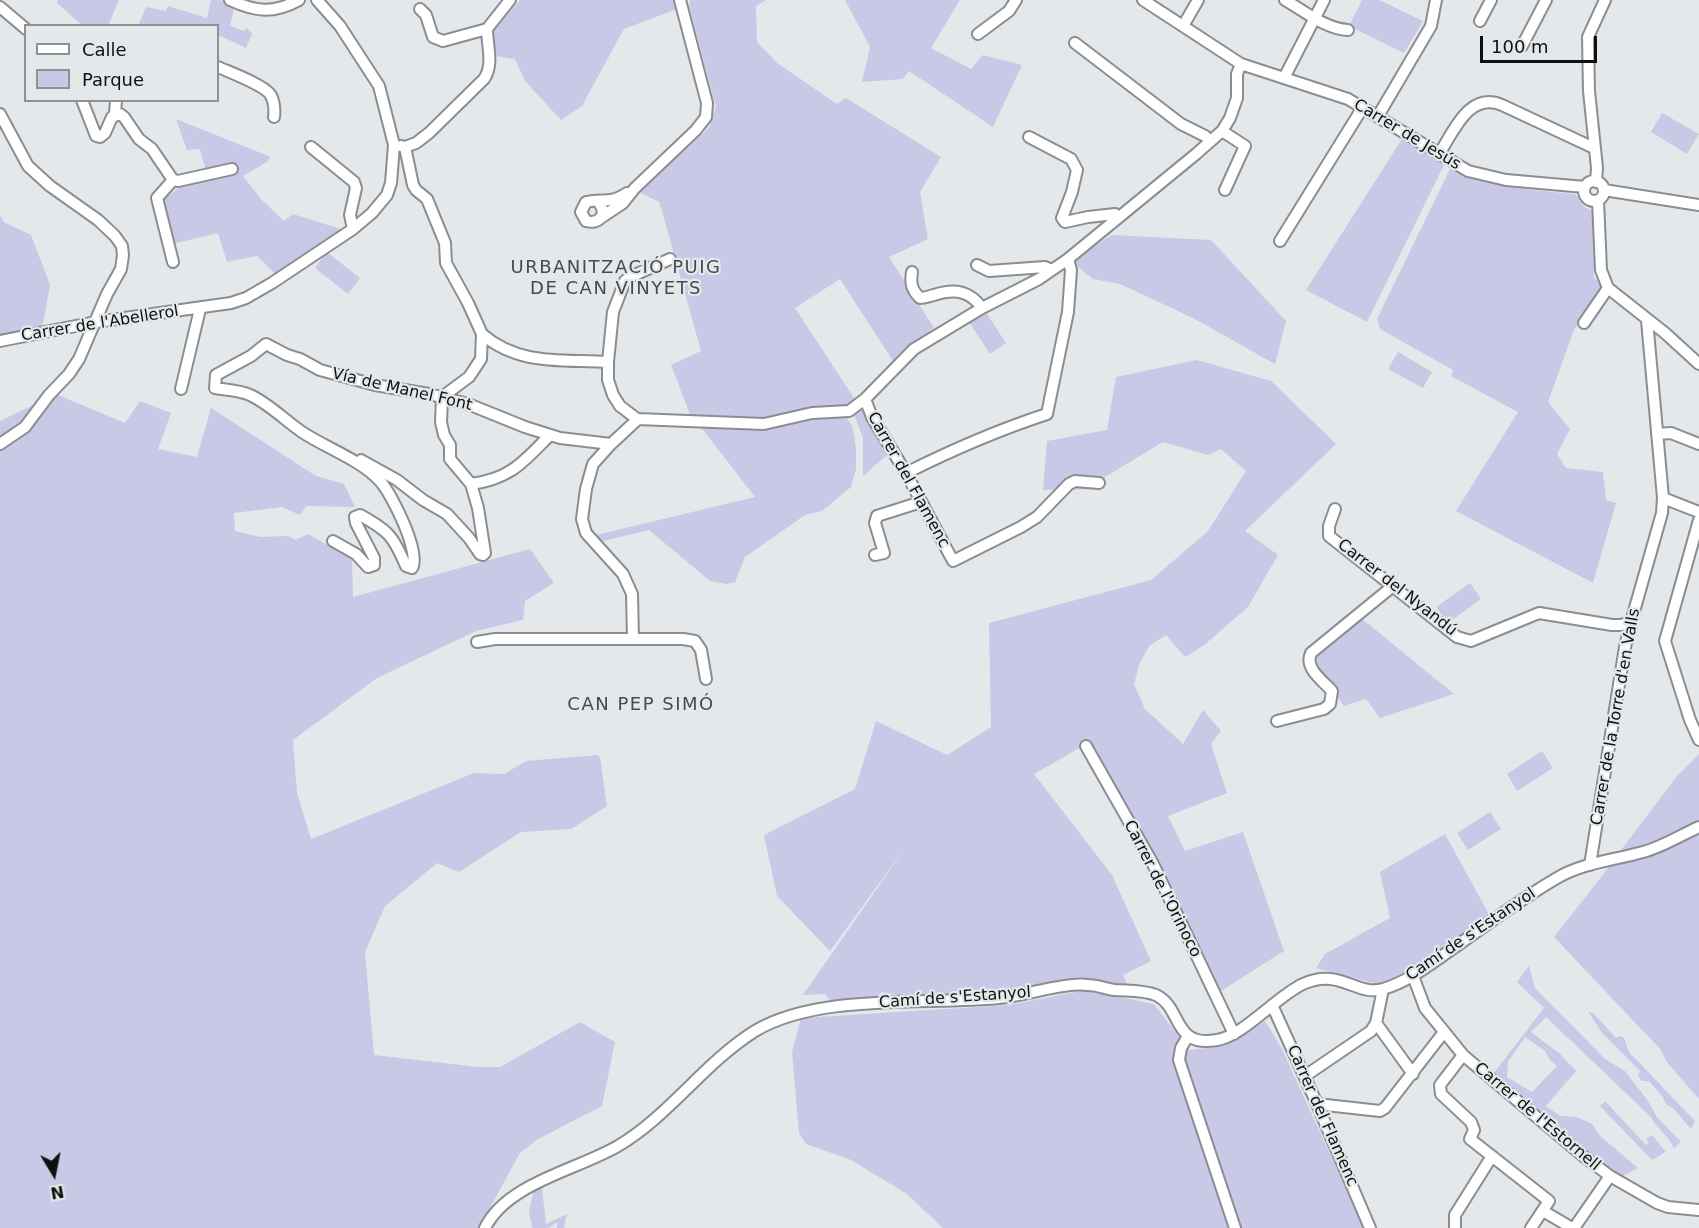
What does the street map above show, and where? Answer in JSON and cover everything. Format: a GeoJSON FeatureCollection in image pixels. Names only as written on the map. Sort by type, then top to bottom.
{"type":"FeatureCollection","features":[{"type":"Feature","properties":{"kind":"street"},"geometry":{"type":"LineString","coordinates":[[230,0],[249,9],[270,10],[286,7],[299,0]]}},
{"type":"Feature","properties":{"kind":"street","name":"Carrer de l'Abellerol"},"geometry":{"type":"LineString","coordinates":[[0,341],[96,322],[231,303],[272,283],[353,229],[372,213],[387,195],[400,146],[379,86],[340,26],[317,0]]}},
{"type":"Feature","properties":{"kind":"street"},"geometry":{"type":"LineString","coordinates":[[420,9],[426,15],[433,37],[443,41],[487,28],[510,0]]}},
{"type":"Feature","properties":{"kind":"street"},"geometry":{"type":"LineString","coordinates":[[635,188],[619,198],[599,203],[586,202],[581,212],[586,221],[592,223],[623,203],[635,188],[702,124],[707,110],[680,0]]}},
{"type":"Feature","properties":{"kind":"street"},"geometry":{"type":"LineString","coordinates":[[978,34],[1009,11],[1016,0]]}},
{"type":"Feature","properties":{"kind":"street","name":"Carrer de Jesús"},"geometry":{"type":"LineString","coordinates":[[1143,0],[1240,64],[1348,99],[1468,171],[1486,177],[1585,187]]}},
{"type":"Feature","properties":{"kind":"street"},"geometry":{"type":"LineString","coordinates":[[1184,26],[1198,0]]}},
{"type":"Feature","properties":{"kind":"street"},"geometry":{"type":"LineString","coordinates":[[1285,0],[1341,30],[1348,30]]}},
{"type":"Feature","properties":{"kind":"street"},"geometry":{"type":"LineString","coordinates":[[1284,78],[1324,0]]}},
{"type":"Feature","properties":{"kind":"street"},"geometry":{"type":"LineString","coordinates":[[1378,116],[1431,26],[1436,0]]}},
{"type":"Feature","properties":{"kind":"street"},"geometry":{"type":"LineString","coordinates":[[1480,21],[1491,0]]}},
{"type":"Feature","properties":{"kind":"street"},"geometry":{"type":"LineString","coordinates":[[1522,46],[1546,0]]}},
{"type":"Feature","properties":{"kind":"street"},"geometry":{"type":"LineString","coordinates":[[1596,182],[1597,168],[1589,91],[1588,37],[1605,0]]}},
{"type":"Feature","properties":{"kind":"street"},"geometry":{"type":"LineString","coordinates":[[0,7],[24,27]]}},
{"type":"Feature","properties":{"kind":"street"},"geometry":{"type":"LineString","coordinates":[[487,28],[488,74],[429,133],[416,143],[400,146],[413,185],[427,199],[445,243],[446,263],[482,334],[495,345],[513,354],[529,358],[608,362]]}},
{"type":"Feature","properties":{"kind":"street"},"geometry":{"type":"LineString","coordinates":[[1075,43],[1181,124],[1211,141]]}},
{"type":"Feature","properties":{"kind":"street"},"geometry":{"type":"LineString","coordinates":[[670,259],[630,277],[626,281],[613,312],[608,381],[613,395],[628,414],[638,419],[764,424],[812,413],[849,411],[865,399],[914,349],[1068,259],[1211,141],[1222,131],[1235,109],[1237,74],[1240,64]]}},
{"type":"Feature","properties":{"kind":"street"},"geometry":{"type":"LineString","coordinates":[[219,68],[245,79],[269,93],[275,110],[274,117]]}},
{"type":"Feature","properties":{"kind":"street"},"geometry":{"type":"LineString","coordinates":[[1439,154],[1469,109],[1476,103],[1493,100],[1594,148]]}},
{"type":"Feature","properties":{"kind":"street"},"geometry":{"type":"LineString","coordinates":[[83,102],[96,136],[100,137],[105,133],[115,114],[116,102]]}},
{"type":"Feature","properties":{"kind":"street"},"geometry":{"type":"LineString","coordinates":[[1280,241],[1363,107]]}},
{"type":"Feature","properties":{"kind":"street"},"geometry":{"type":"LineString","coordinates":[[0,114],[28,166],[50,186],[98,220],[115,236],[122,246],[123,255],[121,269],[79,359],[25,427],[0,444]]}},
{"type":"Feature","properties":{"kind":"street"},"geometry":{"type":"LineString","coordinates":[[115,114],[124,117],[140,139],[156,154],[172,180],[178,181],[232,169]]}},
{"type":"Feature","properties":{"kind":"street"},"geometry":{"type":"LineString","coordinates":[[1222,131],[1245,146],[1225,190]]}},
{"type":"Feature","properties":{"kind":"street"},"geometry":{"type":"LineString","coordinates":[[1029,137],[1071,159],[1077,170],[1062,218],[1065,222],[1115,214],[1117,217]]}},
{"type":"Feature","properties":{"kind":"street"},"geometry":{"type":"LineString","coordinates":[[311,147],[354,182],[356,188],[350,215],[353,229]]}},
{"type":"Feature","properties":{"kind":"street"},"geometry":{"type":"LineString","coordinates":[[172,180],[157,198],[173,262]]}},
{"type":"Feature","properties":{"kind":"street"},"geometry":{"type":"LineString","coordinates":[[1699,205],[1601,195],[1588,199],[1585,187],[1589,183],[1601,184],[1601,195],[1600,264],[1603,279],[1608,288],[1699,364]]}},
{"type":"Feature","properties":{"kind":"street"},"geometry":{"type":"LineString","coordinates":[[599,203],[603,211],[602,217]]}},
{"type":"Feature","properties":{"kind":"street"},"geometry":{"type":"LineString","coordinates":[[906,473],[1004,428],[1047,414],[1068,312],[1071,270],[1068,259]]}},
{"type":"Feature","properties":{"kind":"street"},"geometry":{"type":"LineString","coordinates":[[977,265],[989,271],[1045,267],[1052,270]]}},
{"type":"Feature","properties":{"kind":"street"},"geometry":{"type":"LineString","coordinates":[[912,272],[910,283],[920,298],[936,294],[966,293],[974,298],[982,308]]}},
{"type":"Feature","properties":{"kind":"street"},"geometry":{"type":"LineString","coordinates":[[1584,323],[1608,288]]}},
{"type":"Feature","properties":{"kind":"street","name":"Carrer de l'Abellerol"},"geometry":{"type":"LineString","coordinates":[[181,389],[200,309]]}},
{"type":"Feature","properties":{"kind":"street","name":"Carrer de la Torre d'en Valls"},"geometry":{"type":"LineString","coordinates":[[1590,865],[1631,622],[1662,513],[1663,498],[1647,320]]}},
{"type":"Feature","properties":{"kind":"street"},"geometry":{"type":"LineString","coordinates":[[343,455],[347,453],[378,469],[447,514],[483,555],[485,553],[484,544],[471,484],[450,459],[450,445],[444,435],[441,422],[442,397],[469,377],[481,359],[482,334]]}},
{"type":"Feature","properties":{"kind":"street","name":"Vía de Manel Font"},"geometry":{"type":"LineString","coordinates":[[343,455],[303,433],[250,394],[215,388],[216,375],[251,356],[266,344],[286,355],[300,358],[320,370],[375,385],[468,404],[525,428],[560,438],[611,444]]}},
{"type":"Feature","properties":{"kind":"street","name":"Carrer del Flamenc"},"geometry":{"type":"LineString","coordinates":[[865,399],[872,417],[906,473],[953,561],[1037,517],[1069,484],[1075,481],[1099,483]]}},
{"type":"Feature","properties":{"kind":"street"},"geometry":{"type":"LineString","coordinates":[[633,639],[632,594],[623,574],[586,533],[582,519],[586,489],[593,464],[638,419]]}},
{"type":"Feature","properties":{"kind":"street"},"geometry":{"type":"LineString","coordinates":[[1657,434],[1671,434],[1699,444]]}},
{"type":"Feature","properties":{"kind":"street"},"geometry":{"type":"LineString","coordinates":[[471,484],[487,482],[508,474],[550,435]]}},
{"type":"Feature","properties":{"kind":"street"},"geometry":{"type":"LineString","coordinates":[[333,541],[356,554],[368,567],[374,565],[374,558],[356,523],[355,517],[360,515],[387,532],[397,544],[406,566],[412,568],[415,562],[414,550],[409,537],[380,480],[343,455]]}},
{"type":"Feature","properties":{"kind":"street"},"geometry":{"type":"LineString","coordinates":[[1663,498],[1699,512]]}},
{"type":"Feature","properties":{"kind":"street"},"geometry":{"type":"LineString","coordinates":[[874,555],[884,552],[875,523],[878,516],[921,502]]}},
{"type":"Feature","properties":{"kind":"street","name":"Carrer del Nyandú"},"geometry":{"type":"LineString","coordinates":[[1335,509],[1329,526],[1329,536],[1457,637],[1471,641],[1539,613],[1612,625],[1631,622]]}},
{"type":"Feature","properties":{"kind":"street"},"geometry":{"type":"LineString","coordinates":[[1699,520],[1665,641],[1690,720],[1699,740]]}},
{"type":"Feature","properties":{"kind":"street"},"geometry":{"type":"LineString","coordinates":[[1277,721],[1324,709],[1330,704],[1332,691],[1309,666],[1308,658],[1311,653],[1393,586]]}},
{"type":"Feature","properties":{"kind":"street"},"geometry":{"type":"LineString","coordinates":[[477,642],[495,639],[683,639],[695,642],[701,650],[706,679]]}},
{"type":"Feature","properties":{"kind":"street","name":"Carrer de l'Orinoco"},"geometry":{"type":"LineString","coordinates":[[1086,746],[1153,864],[1234,1034]]}},
{"type":"Feature","properties":{"kind":"street","name":"Camí de s'Estanyol"},"geometry":{"type":"LineString","coordinates":[[1383,989],[1413,976],[1557,877],[1590,865],[1647,851],[1699,826]]}},
{"type":"Feature","properties":{"kind":"street","name":"Carrer de l'Estornell"},"geometry":{"type":"LineString","coordinates":[[1413,976],[1425,1008],[1444,1032],[1464,1055],[1536,1118],[1610,1176],[1657,1203],[1668,1207],[1699,1210]]}},
{"type":"Feature","properties":{"kind":"street"},"geometry":{"type":"LineString","coordinates":[[1235,1228],[1179,1060],[1181,1048],[1188,1036],[1215,1041],[1234,1034],[1301,985],[1324,977],[1371,990],[1383,989],[1376,1023],[1371,1031],[1305,1076]]}},
{"type":"Feature","properties":{"kind":"street","name":"Camí de s'Estanyol"},"geometry":{"type":"LineString","coordinates":[[485,1228],[499,1209],[515,1197],[558,1173],[596,1158],[645,1128],[724,1054],[749,1035],[767,1025],[813,1010],[829,1006],[1004,998],[1089,985],[1158,996],[1168,1005],[1179,1027],[1188,1036]]}},
{"type":"Feature","properties":{"kind":"street","name":"Carrer del Flamenc"},"geometry":{"type":"LineString","coordinates":[[1272,1005],[1371,1228]]}},
{"type":"Feature","properties":{"kind":"street"},"geometry":{"type":"LineString","coordinates":[[1376,1023],[1413,1074]]}},
{"type":"Feature","properties":{"kind":"street"},"geometry":{"type":"LineString","coordinates":[[1317,1104],[1380,1111],[1413,1074],[1444,1032]]}},
{"type":"Feature","properties":{"kind":"street"},"geometry":{"type":"LineString","coordinates":[[1464,1055],[1440,1085],[1439,1090],[1472,1122],[1474,1130],[1470,1139],[1550,1201],[1531,1228]]}},
{"type":"Feature","properties":{"kind":"street"},"geometry":{"type":"LineString","coordinates":[[1455,1228],[1455,1215],[1492,1156]]}},
{"type":"Feature","properties":{"kind":"street"},"geometry":{"type":"LineString","coordinates":[[1543,1211],[1573,1228],[1610,1176]]}},
{"type":"Feature","properties":{"kind":"green space"},"geometry":{"type":"Polygon","coordinates":[[[58,0],[119,0],[109,24],[81,24],[57,3],[58,0]]]}},
{"type":"Feature","properties":{"kind":"green space"},"geometry":{"type":"Polygon","coordinates":[[[211,0],[220,0],[235,5],[230,26],[244,31],[247,28],[252,34],[246,48],[219,35],[219,24],[139,24],[146,7],[166,11],[168,6],[207,18],[211,0]]]}},
{"type":"Feature","properties":{"kind":"green space"},"geometry":{"type":"Polygon","coordinates":[[[520,0],[673,0],[677,9],[624,29],[582,106],[561,120],[525,81],[515,59],[493,56],[493,32],[520,0]]]}},
{"type":"Feature","properties":{"kind":"green space"},"geometry":{"type":"Polygon","coordinates":[[[690,0],[766,0],[756,6],[757,42],[777,63],[837,104],[846,98],[941,157],[920,192],[928,239],[889,257],[934,328],[893,361],[840,279],[795,308],[856,401],[845,408],[753,420],[691,417],[671,365],[701,351],[659,202],[639,192],[709,128],[716,107],[689,6],[690,0]]]}},
{"type":"Feature","properties":{"kind":"green space"},"geometry":{"type":"Polygon","coordinates":[[[845,0],[960,0],[931,48],[971,69],[983,55],[1022,65],[993,127],[909,71],[903,79],[862,82],[870,47],[845,0]]]}},
{"type":"Feature","properties":{"kind":"green space"},"geometry":{"type":"Polygon","coordinates":[[[1362,0],[1379,0],[1423,21],[1404,53],[1355,29],[1350,24],[1362,0]]]}},
{"type":"Feature","properties":{"kind":"green space"},"geometry":{"type":"Polygon","coordinates":[[[1662,113],[1699,134],[1687,154],[1651,132],[1662,113]]]}},
{"type":"Feature","properties":{"kind":"green space"},"geometry":{"type":"Polygon","coordinates":[[[176,119],[271,157],[267,162],[243,176],[261,199],[284,221],[293,214],[344,230],[275,274],[257,256],[227,262],[218,233],[172,244],[163,200],[181,186],[208,179],[200,149],[187,150],[176,119]]]}},
{"type":"Feature","properties":{"kind":"green space"},"geometry":{"type":"Polygon","coordinates":[[[1402,139],[1444,165],[1367,322],[1306,290],[1402,139]]]}},
{"type":"Feature","properties":{"kind":"green space"},"geometry":{"type":"Polygon","coordinates":[[[1450,169],[1496,184],[1575,194],[1584,207],[1594,211],[1594,277],[1602,286],[1574,330],[1548,402],[1570,429],[1557,454],[1566,468],[1603,472],[1606,500],[1616,503],[1593,583],[1456,511],[1518,412],[1451,376],[1453,370],[1380,329],[1377,319],[1450,169]]]}},
{"type":"Feature","properties":{"kind":"green space"},"geometry":{"type":"Polygon","coordinates":[[[0,215],[4,222],[31,235],[50,285],[42,329],[0,337],[0,215]]]}},
{"type":"Feature","properties":{"kind":"green space"},"geometry":{"type":"Polygon","coordinates":[[[1112,235],[1211,240],[1286,321],[1275,364],[1193,318],[1120,284],[1093,279],[1074,264],[1082,254],[1112,235]]]}},
{"type":"Feature","properties":{"kind":"green space"},"geometry":{"type":"Polygon","coordinates":[[[327,252],[360,278],[348,294],[315,268],[327,252]]]}},
{"type":"Feature","properties":{"kind":"green space"},"geometry":{"type":"Polygon","coordinates":[[[985,311],[1006,343],[990,354],[969,322],[985,311]]]}},
{"type":"Feature","properties":{"kind":"green space"},"geometry":{"type":"Polygon","coordinates":[[[1398,352],[1432,372],[1423,388],[1388,369],[1398,352]]]}},
{"type":"Feature","properties":{"kind":"green space"},"geometry":{"type":"Polygon","coordinates":[[[1197,360],[1271,381],[1336,444],[1245,531],[1278,555],[1248,607],[1203,646],[1185,657],[1166,635],[1149,646],[1139,665],[1134,684],[1145,709],[1183,744],[1203,710],[1221,731],[1211,744],[1227,793],[1168,816],[1185,851],[1243,832],[1284,951],[1218,993],[1088,743],[1034,774],[1112,875],[1151,961],[1123,975],[1128,986],[1080,979],[1009,993],[908,998],[882,992],[872,1000],[831,1002],[825,994],[803,995],[908,844],[830,951],[777,896],[764,835],[855,789],[876,721],[947,755],[991,727],[989,623],[1151,580],[1208,531],[1246,471],[1221,449],[1208,455],[1163,442],[1105,477],[1101,489],[1043,490],[1047,441],[1107,430],[1116,377],[1197,360]]]}},
{"type":"Feature","properties":{"kind":"green space"},"geometry":{"type":"Polygon","coordinates":[[[56,394],[125,423],[140,401],[171,413],[158,449],[197,457],[211,408],[316,476],[344,484],[355,507],[306,506],[300,515],[282,507],[234,513],[235,531],[260,537],[288,536],[295,540],[308,534],[352,559],[353,597],[530,549],[554,583],[525,601],[523,620],[476,631],[377,678],[293,740],[297,793],[311,839],[474,773],[504,774],[526,761],[597,755],[600,757],[607,806],[571,829],[521,832],[459,872],[437,863],[385,906],[365,952],[374,1055],[479,1067],[500,1067],[580,1022],[615,1042],[602,1106],[538,1139],[520,1153],[479,1228],[0,1228],[0,421],[56,394]]]}},
{"type":"Feature","properties":{"kind":"green space"},"geometry":{"type":"Polygon","coordinates":[[[861,409],[887,455],[863,476],[863,438],[854,414],[861,409]]]}},
{"type":"Feature","properties":{"kind":"green space"},"geometry":{"type":"Polygon","coordinates":[[[846,416],[853,428],[856,448],[856,469],[851,487],[822,511],[805,515],[745,557],[735,582],[727,584],[710,581],[649,530],[599,542],[592,536],[755,497],[700,426],[768,428],[808,417],[846,416]]]}},
{"type":"Feature","properties":{"kind":"green space"},"geometry":{"type":"Polygon","coordinates":[[[1470,583],[1481,599],[1448,623],[1436,607],[1470,583]]]}},
{"type":"Feature","properties":{"kind":"green space"},"geometry":{"type":"Polygon","coordinates":[[[1361,618],[1454,694],[1380,718],[1366,699],[1344,706],[1312,659],[1361,618]]]}},
{"type":"Feature","properties":{"kind":"green space"},"geometry":{"type":"Polygon","coordinates":[[[1542,751],[1553,768],[1517,791],[1507,774],[1542,751]]]}},
{"type":"Feature","properties":{"kind":"green space"},"geometry":{"type":"Polygon","coordinates":[[[1699,754],[1699,822],[1648,847],[1621,850],[1677,776],[1699,754]]]}},
{"type":"Feature","properties":{"kind":"green space"},"geometry":{"type":"Polygon","coordinates":[[[1490,812],[1501,829],[1468,850],[1457,833],[1490,812]]]}},
{"type":"Feature","properties":{"kind":"green space"},"geometry":{"type":"Polygon","coordinates":[[[1699,832],[1699,1099],[1666,1061],[1661,1050],[1554,937],[1609,867],[1649,857],[1699,832]]]}},
{"type":"Feature","properties":{"kind":"green space"},"geometry":{"type":"Polygon","coordinates":[[[1445,834],[1490,916],[1405,974],[1377,984],[1316,968],[1325,954],[1390,918],[1380,872],[1445,834]]]}},
{"type":"Feature","properties":{"kind":"green space"},"geometry":{"type":"Polygon","coordinates":[[[1529,966],[1535,988],[1605,1059],[1625,1071],[1657,1117],[1681,1142],[1674,1148],[1650,1116],[1546,1017],[1531,1032],[1560,1054],[1576,1071],[1546,1106],[1560,1116],[1577,1117],[1592,1124],[1599,1135],[1638,1168],[1621,1177],[1552,1125],[1493,1074],[1544,1008],[1517,982],[1529,966]],[[1525,1037],[1508,1062],[1507,1077],[1532,1092],[1557,1066],[1545,1051],[1525,1037]]]}},
{"type":"Feature","properties":{"kind":"green space"},"geometry":{"type":"Polygon","coordinates":[[[1086,990],[1154,1004],[1189,1050],[1225,1046],[1265,1021],[1282,1049],[1364,1228],[943,1228],[907,1194],[851,1160],[806,1144],[799,1133],[792,1052],[801,1018],[1009,1005],[1086,990]]]}},
{"type":"Feature","properties":{"kind":"green space"},"geometry":{"type":"Polygon","coordinates":[[[1588,1011],[1594,1014],[1616,1038],[1620,1036],[1624,1038],[1629,1052],[1695,1121],[1691,1129],[1674,1109],[1666,1104],[1649,1081],[1642,1081],[1638,1076],[1640,1071],[1602,1033],[1588,1011]]]}},
{"type":"Feature","properties":{"kind":"green space"},"geometry":{"type":"Polygon","coordinates":[[[1605,1101],[1646,1145],[1648,1144],[1647,1138],[1652,1135],[1666,1152],[1652,1160],[1600,1106],[1605,1101]]]}},
{"type":"Feature","properties":{"kind":"green space"},"geometry":{"type":"Polygon","coordinates":[[[542,1187],[546,1224],[567,1214],[564,1228],[557,1228],[557,1222],[549,1228],[533,1228],[529,1212],[533,1193],[542,1187]]]}},
{"type":"Feature","properties":{"kind":"district","name":"URBANITZACIÓ PUIG DE CAN VINYETS"},"geometry":{"type":"Point","coordinates":[616,278]}},
{"type":"Feature","properties":{"kind":"district","name":"CAN PEP SIMÓ"},"geometry":{"type":"Point","coordinates":[641,705]}}]}
